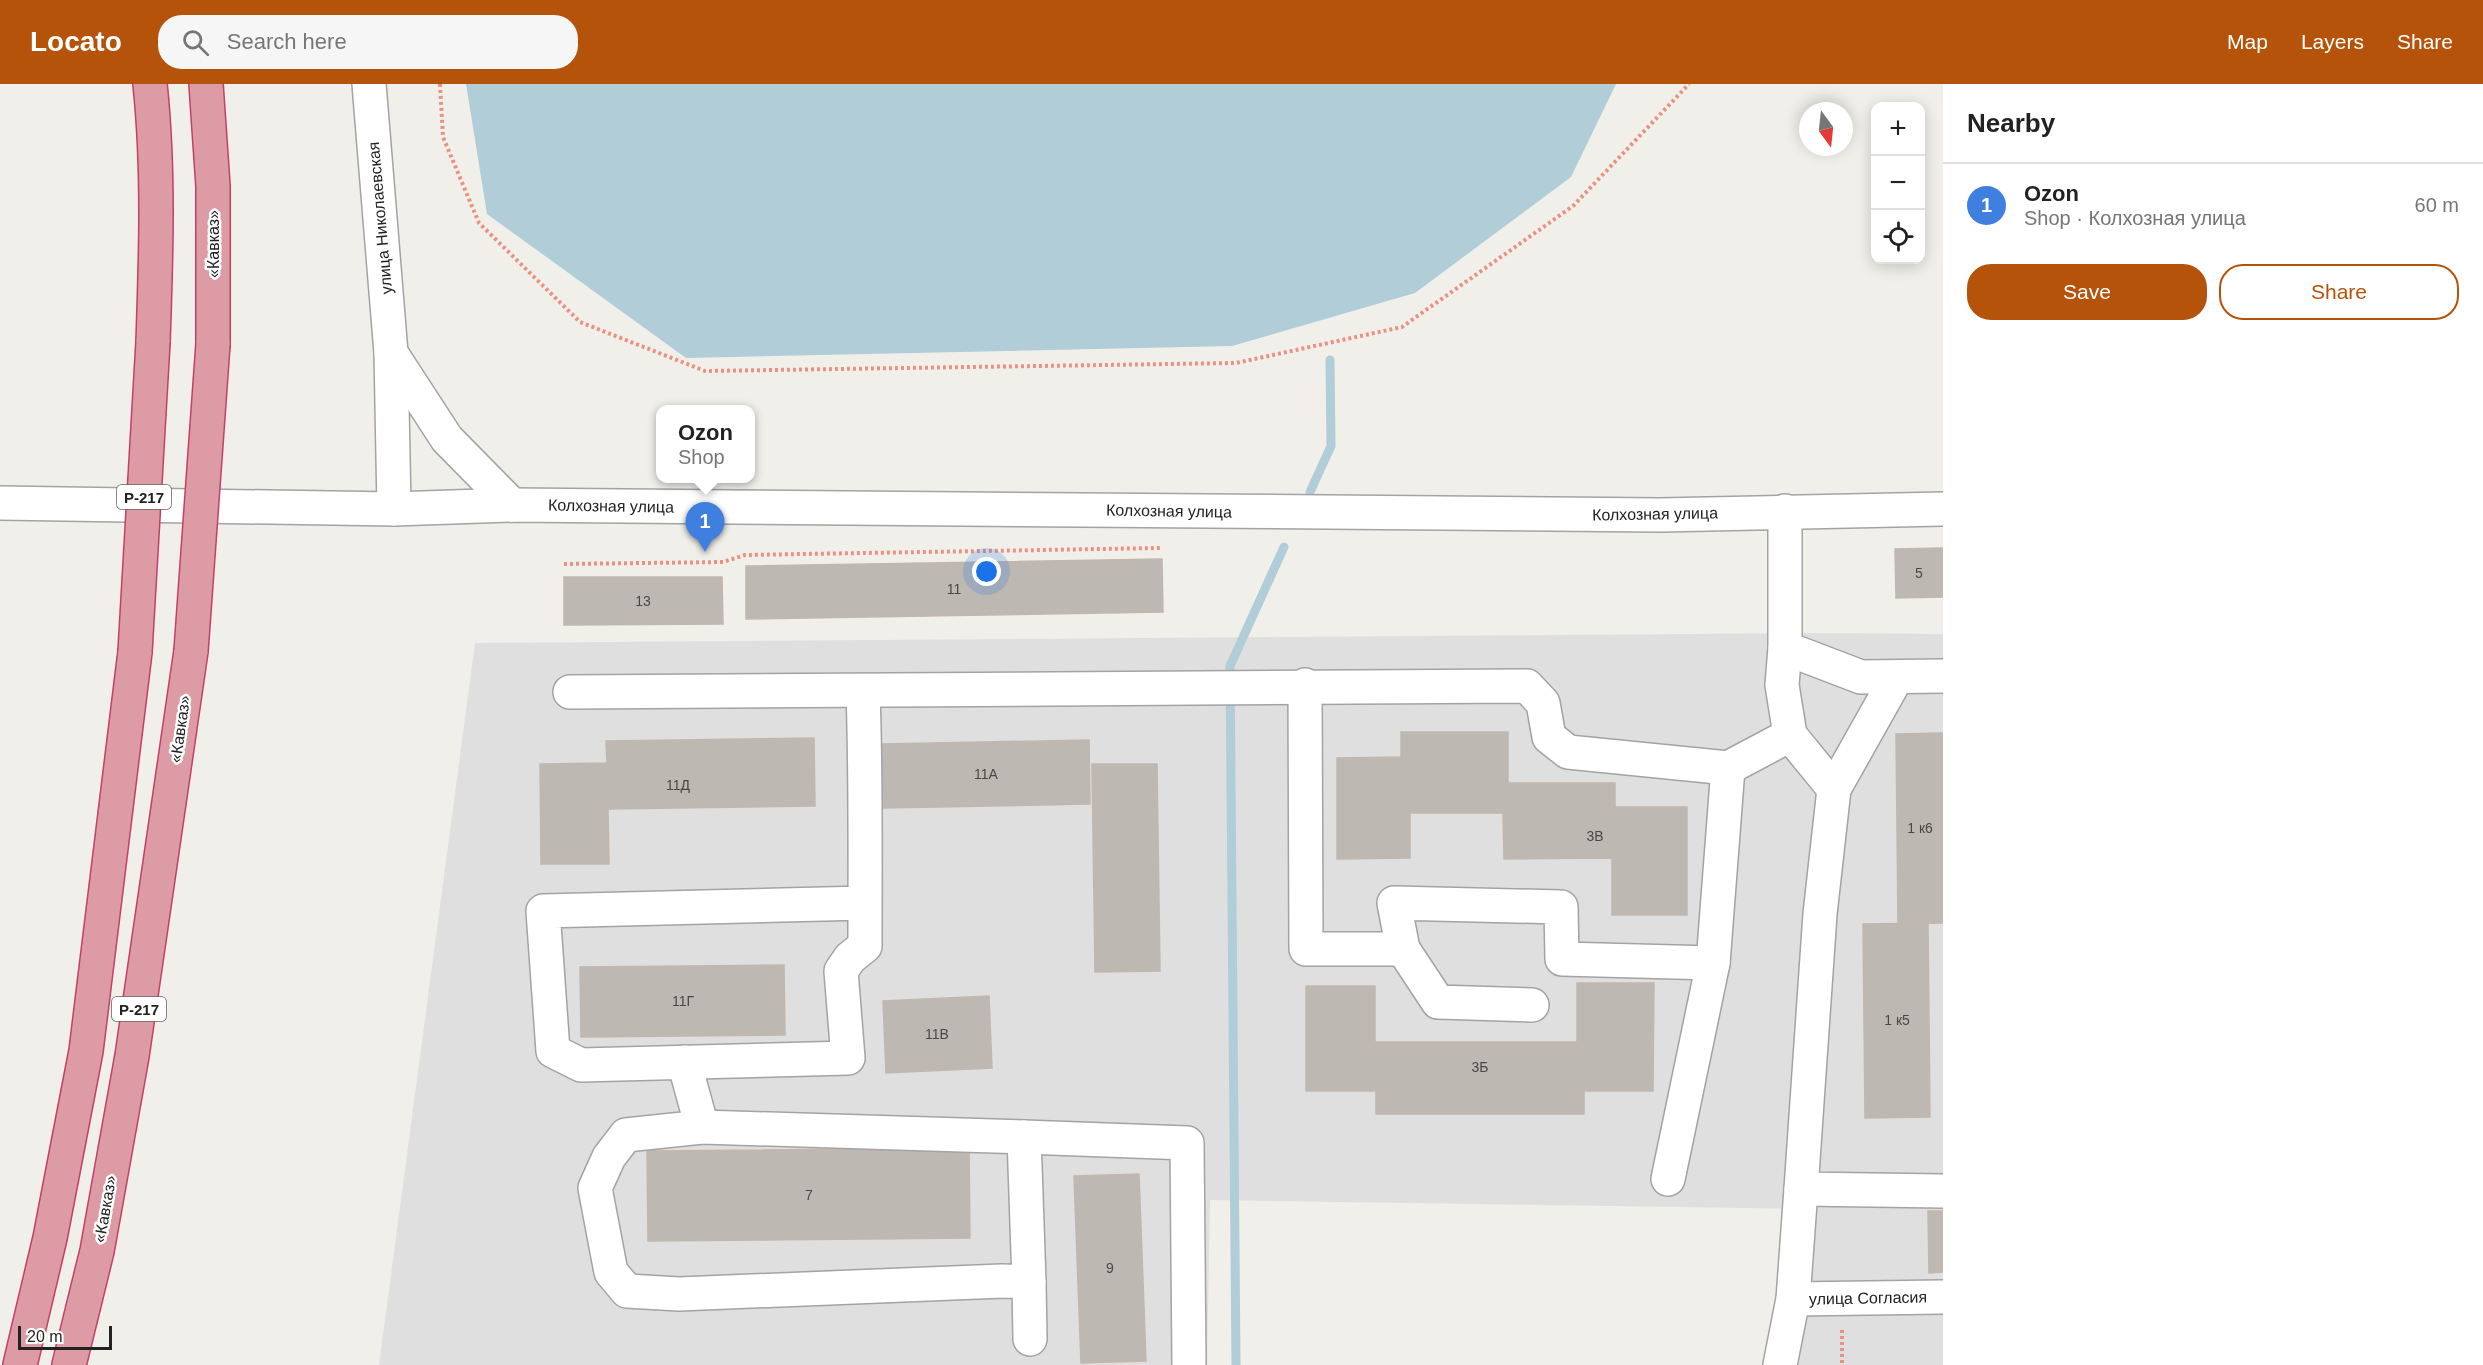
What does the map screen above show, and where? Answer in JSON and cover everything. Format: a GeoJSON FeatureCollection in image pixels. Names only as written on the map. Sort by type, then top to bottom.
{"type":"FeatureCollection","features":[{"type":"Feature","properties":{"kind":"highway","name":"Р-217"},"geometry":{"type":"LineString","coordinates":[[20,1365],[50,1238],[86,1051],[135,652],[153,342],[156,249],[153,114],[150,84]]}},
{"type":"Feature","properties":{"kind":"highway","name":"«Кавказ»"},"geometry":{"type":"LineString","coordinates":[[69,1365],[97,1251],[132,1056],[191,651],[213,344],[213,186],[206,84]]}},
{"type":"Feature","properties":{"kind":"street","name":"улица Николаевская"},"geometry":{"type":"LineString","coordinates":[[369,84],[391,353],[394,509]]}},
{"type":"Feature","properties":{"kind":"street","name":"улица Николаевская"},"geometry":{"type":"LineString","coordinates":[[391,353],[447,439],[512,505]]}},
{"type":"Feature","properties":{"kind":"street","name":"Колхозная улица"},"geometry":{"type":"LineString","coordinates":[[0,503],[394,509],[512,505],[1648,515],[1943,509]]}},
{"type":"Feature","properties":{"kind":"street"},"geometry":{"type":"LineString","coordinates":[[1785,511],[1785,648],[1782,685],[1790,735],[1834,789]]}},
{"type":"Feature","properties":{"kind":"street"},"geometry":{"type":"LineString","coordinates":[[1785,648],[1862,677],[1943,676]]}},
{"type":"Feature","properties":{"kind":"street"},"geometry":{"type":"LineString","coordinates":[[1780,1365],[1792,1299],[1820,914],[1834,789],[1897,677]]}},
{"type":"Feature","properties":{"kind":"street"},"geometry":{"type":"LineString","coordinates":[[570,692],[1305,685],[1527,686],[1543,703],[1549,737],[1568,752],[1728,768],[1790,735]]}},
{"type":"Feature","properties":{"kind":"street"},"geometry":{"type":"LineString","coordinates":[[1305,685],[1306,949],[1403,949]]}},
{"type":"Feature","properties":{"kind":"street"},"geometry":{"type":"LineString","coordinates":[[862,691],[865,903],[865,946],[850,958],[842,971],[848,1058],[581,1065],[553,1051],[543,911],[865,903]]}},
{"type":"Feature","properties":{"kind":"street"},"geometry":{"type":"LineString","coordinates":[[1668,1179],[1713,963],[1728,768]]}},
{"type":"Feature","properties":{"kind":"street"},"geometry":{"type":"LineString","coordinates":[[1532,1005],[1438,1002],[1403,949],[1394,903],[1561,907],[1562,959],[1713,963]]}},
{"type":"Feature","properties":{"kind":"street"},"geometry":{"type":"LineString","coordinates":[[684,1062],[702,1127]]}},
{"type":"Feature","properties":{"kind":"street"},"geometry":{"type":"LineString","coordinates":[[1029,1282],[1002,1281],[679,1294],[627,1291],[611,1272],[595,1188],[609,1156],[626,1135],[702,1127],[1187,1143],[1189,1365]]}},
{"type":"Feature","properties":{"kind":"street"},"geometry":{"type":"LineString","coordinates":[[1024,1137],[1030,1339]]}},
{"type":"Feature","properties":{"kind":"street"},"geometry":{"type":"LineString","coordinates":[[1800,1189],[1943,1191]]}},
{"type":"Feature","properties":{"kind":"street","name":"улица Согласия"},"geometry":{"type":"LineString","coordinates":[[1792,1299],[1943,1297]]}},
{"type":"Feature","properties":{"kind":"path"},"geometry":{"type":"LineString","coordinates":[[440,84],[443,136],[479,222],[580,322],[705,371],[1236,363],[1402,327],[1573,206],[1689,84]]}},
{"type":"Feature","properties":{"kind":"path"},"geometry":{"type":"LineString","coordinates":[[564,564],[723,562],[745,555],[1161,548]]}},
{"type":"Feature","properties":{"kind":"shaded area"},"geometry":{"type":"Polygon","coordinates":[[[1943,634],[1943,1365],[1786,1365],[1813,1209],[1210,1200],[1207,1365],[379,1365],[475,643],[1943,634]]]}},
{"type":"Feature","properties":{"kind":"water"},"geometry":{"type":"Polygon","coordinates":[[[466,84],[1616,84],[1571,177],[1415,293],[1232,346],[686,358],[487,214],[466,84]]]}},
{"type":"Feature","properties":{"kind":"building"},"geometry":{"type":"Polygon","coordinates":[[[1943,548],[1943,597],[1896,598],[1895,549],[1943,548]]]}},
{"type":"Feature","properties":{"kind":"building"},"geometry":{"type":"Polygon","coordinates":[[[1162,559],[1163,612],[746,619],[746,566],[1162,559]]]}},
{"type":"Feature","properties":{"kind":"building"},"geometry":{"type":"Polygon","coordinates":[[[564,577],[722,577],[723,624],[564,625],[564,577]]]}},
{"type":"Feature","properties":{"kind":"building"},"geometry":{"type":"Polygon","coordinates":[[[1401,732],[1508,732],[1508,783],[1615,783],[1615,807],[1687,807],[1687,915],[1612,915],[1612,858],[1504,859],[1503,813],[1410,813],[1410,858],[1337,859],[1337,758],[1401,757],[1401,732]]]}},
{"type":"Feature","properties":{"kind":"building"},"geometry":{"type":"Polygon","coordinates":[[[1943,733],[1943,923],[1898,924],[1896,734],[1943,733]]]}},
{"type":"Feature","properties":{"kind":"building"},"geometry":{"type":"Polygon","coordinates":[[[814,738],[815,806],[608,809],[609,864],[541,864],[540,764],[607,763],[606,741],[814,738]]]}},
{"type":"Feature","properties":{"kind":"building"},"geometry":{"type":"Polygon","coordinates":[[[1089,740],[1090,804],[883,808],[882,744],[1089,740]]]}},
{"type":"Feature","properties":{"kind":"building"},"geometry":{"type":"Polygon","coordinates":[[[1092,764],[1157,764],[1160,971],[1095,972],[1092,764]]]}},
{"type":"Feature","properties":{"kind":"building"},"geometry":{"type":"Polygon","coordinates":[[[1928,923],[1930,1117],[1865,1118],[1863,924],[1928,923]]]}},
{"type":"Feature","properties":{"kind":"building"},"geometry":{"type":"Polygon","coordinates":[[[784,965],[785,1035],[581,1037],[580,967],[784,965]]]}},
{"type":"Feature","properties":{"kind":"building"},"geometry":{"type":"Polygon","coordinates":[[[1577,983],[1654,983],[1653,1091],[1584,1091],[1584,1114],[1376,1114],[1376,1091],[1306,1091],[1306,986],[1375,986],[1375,1042],[1577,1042],[1577,983]]]}},
{"type":"Feature","properties":{"kind":"building"},"geometry":{"type":"Polygon","coordinates":[[[989,996],[992,1068],[886,1073],[883,1001],[989,996]]]}},
{"type":"Feature","properties":{"kind":"building"},"geometry":{"type":"Polygon","coordinates":[[[969,1148],[970,1238],[648,1241],[647,1151],[969,1148]]]}},
{"type":"Feature","properties":{"kind":"building"},"geometry":{"type":"Polygon","coordinates":[[[1139,1174],[1146,1361],[1081,1363],[1074,1176],[1139,1174]]]}},
{"type":"Feature","properties":{"kind":"building"},"geometry":{"type":"Polygon","coordinates":[[[1928,1211],[1943,1211],[1943,1272],[1929,1273],[1928,1211]]]}},
{"type":"Feature","properties":{"kind":"waterway"},"geometry":{"type":"LineString","coordinates":[[1310,492],[1331,446],[1330,360]]}},
{"type":"Feature","properties":{"kind":"waterway"},"geometry":{"type":"LineString","coordinates":[[1236,1365],[1230,666],[1284,547]]}},
{"type":"Feature","properties":{"kind":"place","name":"Ozon"},"geometry":{"type":"Point","coordinates":[705,552]}}]}
